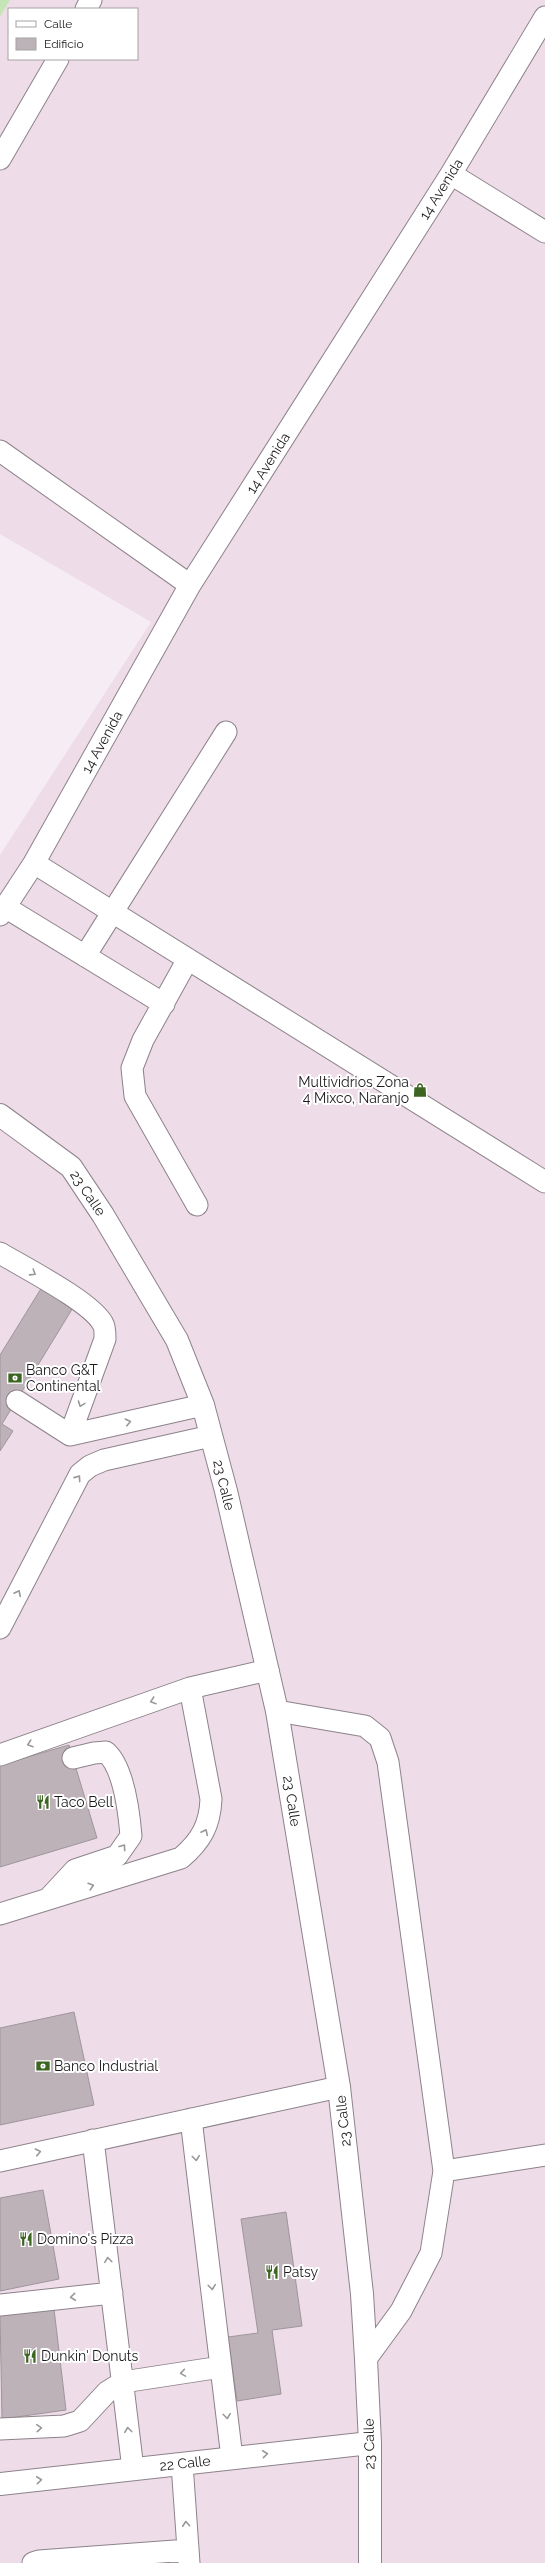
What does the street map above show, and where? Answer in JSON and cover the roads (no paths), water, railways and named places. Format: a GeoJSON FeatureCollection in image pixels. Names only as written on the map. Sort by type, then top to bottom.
{"type":"FeatureCollection","features":[{"type":"Feature","properties":{"kind":"street","name":"23 Calle"},"geometry":{"type":"LineString","coordinates":[[0,1115],[71,1167],[104,1216],[177,1340],[203,1405],[211,1436],[277,1711],[339,2087],[366,2359],[370,2443],[370,2563]]}},
{"type":"Feature","properties":{"kind":"street","name":"22 Calle"},"geometry":{"type":"LineString","coordinates":[[0,2484],[370,2443]]}},
{"type":"Feature","properties":{"kind":"lane","name":"14 Avenida"},"geometry":{"type":"LineString","coordinates":[[3,911],[34,863],[190,585],[451,174],[545,17]]}},
{"type":"Feature","properties":{"kind":"lane"},"geometry":{"type":"LineString","coordinates":[[0,159],[57,60]]}},
{"type":"Feature","properties":{"kind":"lane"},"geometry":{"type":"LineString","coordinates":[[451,174],[545,232]]}},
{"type":"Feature","properties":{"kind":"lane"},"geometry":{"type":"LineString","coordinates":[[0,451],[190,585]]}},
{"type":"Feature","properties":{"kind":"lane"},"geometry":{"type":"LineString","coordinates":[[85,956],[226,732]]}},
{"type":"Feature","properties":{"kind":"lane"},"geometry":{"type":"LineString","coordinates":[[34,863],[114,910],[188,960],[545,1182]]}},
{"type":"Feature","properties":{"kind":"lane"},"geometry":{"type":"LineString","coordinates":[[3,911],[85,956],[164,1004]]}},
{"type":"Feature","properties":{"kind":"lane"},"geometry":{"type":"LineString","coordinates":[[188,960],[143,1040],[132,1068],[135,1096],[197,1205]]}},
{"type":"Feature","properties":{"kind":"lane"},"geometry":{"type":"LineString","coordinates":[[0,1253],[77,1300],[91,1310],[104,1324],[105,1339],[70,1436]]}},
{"type":"Feature","properties":{"kind":"lane"},"geometry":{"type":"LineString","coordinates":[[16,1401],[70,1436],[203,1405]]}},
{"type":"Feature","properties":{"kind":"lane"},"geometry":{"type":"LineString","coordinates":[[0,1628],[80,1474],[90,1466],[104,1460],[211,1436]]}},
{"type":"Feature","properties":{"kind":"lane"},"geometry":{"type":"LineString","coordinates":[[0,1755],[190,1688],[268,1670]]}},
{"type":"Feature","properties":{"kind":"lane"},"geometry":{"type":"LineString","coordinates":[[0,1914],[181,1858],[201,1838],[208,1826],[212,1799],[190,1688]]}},
{"type":"Feature","properties":{"kind":"lane"},"geometry":{"type":"LineString","coordinates":[[277,1711],[365,1726],[380,1738],[388,1762],[444,2171],[431,2253],[401,2311],[366,2359]]}},
{"type":"Feature","properties":{"kind":"lane"},"geometry":{"type":"LineString","coordinates":[[48,1899],[76,1870],[117,1856],[131,1836],[129,1808],[114,1759],[106,1752],[73,1758]]}},
{"type":"Feature","properties":{"kind":"lane"},"geometry":{"type":"LineString","coordinates":[[0,2161],[339,2087]]}},
{"type":"Feature","properties":{"kind":"lane"},"geometry":{"type":"LineString","coordinates":[[191,2119],[232,2458]]}},
{"type":"Feature","properties":{"kind":"lane"},"geometry":{"type":"LineString","coordinates":[[93,2140],[133,2469]]}},
{"type":"Feature","properties":{"kind":"lane"},"geometry":{"type":"LineString","coordinates":[[444,2171],[545,2155]]}},
{"type":"Feature","properties":{"kind":"lane"},"geometry":{"type":"LineString","coordinates":[[0,2304],[112,2293]]}},
{"type":"Feature","properties":{"kind":"lane"},"geometry":{"type":"LineString","coordinates":[[0,2429],[64,2426],[80,2421],[107,2392],[123,2382],[221,2367]]}},
{"type":"Feature","properties":{"kind":"lane"},"geometry":{"type":"LineString","coordinates":[[36,2562],[189,2557],[182,2464]]}},
{"type":"Feature","properties":{"kind":"place","name":"Multividrios Zona 4 Mixco, Naranjo"},"geometry":{"type":"Point","coordinates":[420,1090]}},
{"type":"Feature","properties":{"kind":"place","name":"Banco G&T Continental"},"geometry":{"type":"Point","coordinates":[15,1378]}},
{"type":"Feature","properties":{"kind":"place","name":"Taco Bell"},"geometry":{"type":"Point","coordinates":[43,1802]}},
{"type":"Feature","properties":{"kind":"place","name":"Banco Industrial"},"geometry":{"type":"Point","coordinates":[43,2066]}},
{"type":"Feature","properties":{"kind":"place","name":"Domino's Pizza"},"geometry":{"type":"Point","coordinates":[26,2239]}},
{"type":"Feature","properties":{"kind":"place","name":"Patsy"},"geometry":{"type":"Point","coordinates":[272,2272]}},
{"type":"Feature","properties":{"kind":"place","name":"Dunkin' Donuts"},"geometry":{"type":"Point","coordinates":[30,2356]}}]}
